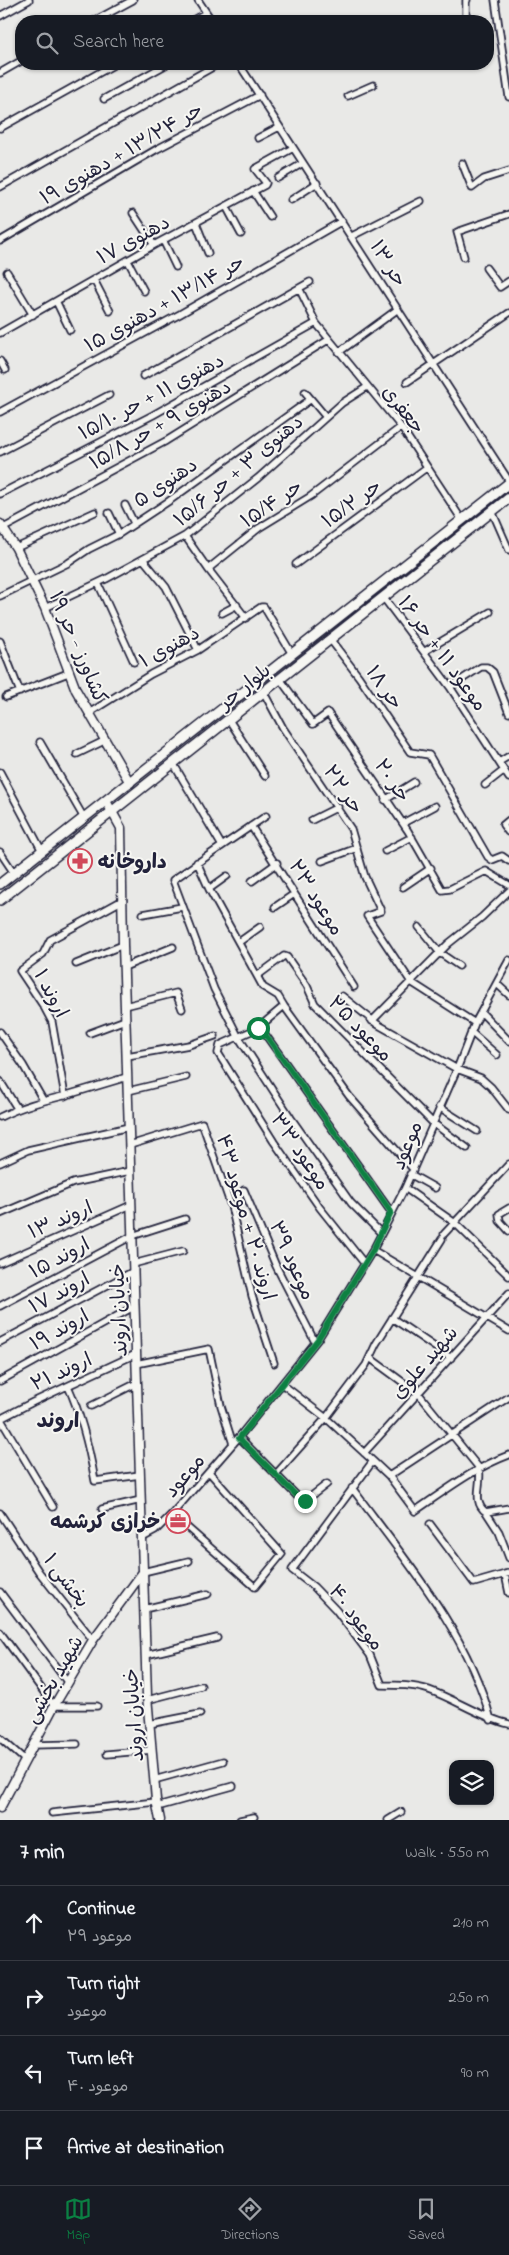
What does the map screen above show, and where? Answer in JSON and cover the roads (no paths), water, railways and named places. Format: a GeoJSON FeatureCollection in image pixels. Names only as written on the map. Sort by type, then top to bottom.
{"type":"FeatureCollection","features":[{"type":"Feature","properties":{"kind":"main road","name":"بلوار حر"},"geometry":{"type":"LineString","coordinates":[[0,884],[509,482]]}},
{"type":"Feature","properties":{"kind":"main road","name":"بلوار حر"},"geometry":{"type":"LineString","coordinates":[[0,900],[509,498]]}},
{"type":"Feature","properties":{"kind":"street"},"geometry":{"type":"LineString","coordinates":[[0,16],[29,0]]}},
{"type":"Feature","properties":{"kind":"street"},"geometry":{"type":"LineString","coordinates":[[105,15],[132,0]]}},
{"type":"Feature","properties":{"kind":"street"},"geometry":{"type":"LineString","coordinates":[[198,0],[206,13],[202,15]]}},
{"type":"Feature","properties":{"kind":"street"},"geometry":{"type":"LineString","coordinates":[[466,15],[467,0]]}},
{"type":"Feature","properties":{"kind":"street"},"geometry":{"type":"LineString","coordinates":[[495,0],[509,97]]}},
{"type":"Feature","properties":{"kind":"street"},"geometry":{"type":"LineString","coordinates":[[0,73],[15,64]]}},
{"type":"Feature","properties":{"kind":"street"},"geometry":{"type":"LineString","coordinates":[[0,128],[104,70]]}},
{"type":"Feature","properties":{"kind":"street"},"geometry":{"type":"LineString","coordinates":[[104,99],[156,70]]}},
{"type":"Feature","properties":{"kind":"street"},"geometry":{"type":"LineString","coordinates":[[0,187],[207,70]]}},
{"type":"Feature","properties":{"kind":"street","name":"حر ۱۳"},"geometry":{"type":"LineString","coordinates":[[243,70],[434,363],[509,482]]}},
{"type":"Feature","properties":{"kind":"street"},"geometry":{"type":"LineString","coordinates":[[348,96],[373,85]]}},
{"type":"Feature","properties":{"kind":"street","name":"حر ۱۳/۲۴ + دهنوی ۱۹"},"geometry":{"type":"LineString","coordinates":[[0,241],[157,149],[260,95]]}},
{"type":"Feature","properties":{"kind":"street"},"geometry":{"type":"LineString","coordinates":[[258,138],[279,127]]}},
{"type":"Feature","properties":{"kind":"street"},"geometry":{"type":"LineString","coordinates":[[270,217],[253,191],[266,183],[255,169],[293,148]]}},
{"type":"Feature","properties":{"kind":"street"},"geometry":{"type":"LineString","coordinates":[[278,178],[303,163]]}},
{"type":"Feature","properties":{"kind":"street"},"geometry":{"type":"LineString","coordinates":[[462,163],[472,188],[484,179],[509,171]]}},
{"type":"Feature","properties":{"kind":"street"},"geometry":{"type":"LineString","coordinates":[[291,200],[317,184]]}},
{"type":"Feature","properties":{"kind":"street","name":"دهنوی ۱۷"},"geometry":{"type":"LineString","coordinates":[[0,333],[253,191]]}},
{"type":"Feature","properties":{"kind":"street"},"geometry":{"type":"LineString","coordinates":[[352,236],[421,201]]}},
{"type":"Feature","properties":{"kind":"street"},"geometry":{"type":"LineString","coordinates":[[226,206],[241,234]]}},
{"type":"Feature","properties":{"kind":"street"},"geometry":{"type":"LineString","coordinates":[[133,212],[154,245]]}},
{"type":"Feature","properties":{"kind":"street"},"geometry":{"type":"LineString","coordinates":[[464,258],[457,232],[509,214]]}},
{"type":"Feature","properties":{"kind":"street","name":"حر ۱۳/۱۴ + دهنوی ۱۵"},"geometry":{"type":"LineString","coordinates":[[0,412],[180,314],[342,221]]}},
{"type":"Feature","properties":{"kind":"street"},"geometry":{"type":"LineString","coordinates":[[196,223],[208,253]]}},
{"type":"Feature","properties":{"kind":"street"},"geometry":{"type":"LineString","coordinates":[[163,240],[176,267]]}},
{"type":"Feature","properties":{"kind":"street"},"geometry":{"type":"LineString","coordinates":[[128,261],[144,292]]}},
{"type":"Feature","properties":{"kind":"street"},"geometry":{"type":"LineString","coordinates":[[486,268],[500,287],[509,281]]}},
{"type":"Feature","properties":{"kind":"street"},"geometry":{"type":"LineString","coordinates":[[7,272],[33,315]]}},
{"type":"Feature","properties":{"kind":"street"},"geometry":{"type":"LineString","coordinates":[[94,280],[110,311]]}},
{"type":"Feature","properties":{"kind":"street"},"geometry":{"type":"LineString","coordinates":[[143,376],[310,282]]}},
{"type":"Feature","properties":{"kind":"street","name":"جعفری"},"geometry":{"type":"LineString","coordinates":[[299,288],[316,322],[328,340],[401,427],[426,468],[462,520]]}},
{"type":"Feature","properties":{"kind":"street"},"geometry":{"type":"LineString","coordinates":[[56,302],[70,330]]}},
{"type":"Feature","properties":{"kind":"street"},"geometry":{"type":"LineString","coordinates":[[339,352],[398,309]]}},
{"type":"Feature","properties":{"kind":"street"},"geometry":{"type":"LineString","coordinates":[[408,382],[509,313]]}},
{"type":"Feature","properties":{"kind":"street","name":"دهنوی ۱۱ + حر ۱۵/۱۰"},"geometry":{"type":"LineString","coordinates":[[0,494],[154,415],[316,322]]}},
{"type":"Feature","properties":{"kind":"street","name":"دهنوی ۹ + حر ۱۵/۸"},"geometry":{"type":"LineString","coordinates":[[1,528],[166,441],[328,340]]}},
{"type":"Feature","properties":{"kind":"street"},"geometry":{"type":"LineString","coordinates":[[0,361],[5,370]]}},
{"type":"Feature","properties":{"kind":"street","name":"دهنوی ۳ + حر ۱۵/۶"},"geometry":{"type":"LineString","coordinates":[[45,608],[98,583],[185,536],[258,478],[342,403],[366,387]]}},
{"type":"Feature","properties":{"kind":"street"},"geometry":{"type":"LineString","coordinates":[[305,392],[326,418]]}},
{"type":"Feature","properties":{"kind":"street"},"geometry":{"type":"LineString","coordinates":[[0,452],[109,395]]}},
{"type":"Feature","properties":{"kind":"street","name":"دهنوی ۵"},"geometry":{"type":"LineString","coordinates":[[0,596],[32,582],[119,534],[169,501],[311,399]]}},
{"type":"Feature","properties":{"kind":"street","name":"حر ۱۵/۴"},"geometry":{"type":"LineString","coordinates":[[208,569],[259,528],[311,496],[401,427]]}},
{"type":"Feature","properties":{"kind":"street","name":"حر ۱۵/۲"},"geometry":{"type":"LineString","coordinates":[[296,564],[426,468]]}},
{"type":"Feature","properties":{"kind":"street"},"geometry":{"type":"LineString","coordinates":[[125,506],[134,523]]}},
{"type":"Feature","properties":{"kind":"street"},"geometry":{"type":"LineString","coordinates":[[492,511],[509,550]]}},
{"type":"Feature","properties":{"kind":"street"},"geometry":{"type":"LineString","coordinates":[[16,548],[94,512]]}},
{"type":"Feature","properties":{"kind":"street"},"geometry":{"type":"LineString","coordinates":[[109,513],[119,534]]}},
{"type":"Feature","properties":{"kind":"street","name":"کشاورز - حر ۱۹"},"geometry":{"type":"LineString","coordinates":[[1,528],[16,548],[45,608],[68,673],[104,741],[130,783]]}},
{"type":"Feature","properties":{"kind":"street"},"geometry":{"type":"LineString","coordinates":[[185,536],[246,618]]}},
{"type":"Feature","properties":{"kind":"street"},"geometry":{"type":"LineString","coordinates":[[143,559],[166,587],[198,650]]}},
{"type":"Feature","properties":{"kind":"street"},"geometry":{"type":"LineString","coordinates":[[98,583],[134,662]]}},
{"type":"Feature","properties":{"kind":"street","name":"موعود ۱۱ + حر ۱۶"},"geometry":{"type":"LineString","coordinates":[[383,598],[450,686],[509,778]]}},
{"type":"Feature","properties":{"kind":"street"},"geometry":{"type":"LineString","coordinates":[[222,613],[237,605]]}},
{"type":"Feature","properties":{"kind":"street","name":"دهنوی ۱"},"geometry":{"type":"LineString","coordinates":[[89,713],[151,674],[198,650],[261,607],[264,607],[292,654]]}},
{"type":"Feature","properties":{"kind":"street"},"geometry":{"type":"LineString","coordinates":[[425,651],[490,612]]}},
{"type":"Feature","properties":{"kind":"street","name":"حر ۱۸"},"geometry":{"type":"LineString","coordinates":[[330,639],[412,754],[429,755],[488,857],[492,860],[502,856],[509,861]]}},
{"type":"Feature","properties":{"kind":"street"},"geometry":{"type":"LineString","coordinates":[[0,641],[20,692]]}},
{"type":"Feature","properties":{"kind":"street"},"geometry":{"type":"LineString","coordinates":[[450,686],[481,667],[487,666],[493,672],[509,713]]}},
{"type":"Feature","properties":{"kind":"street"},"geometry":{"type":"LineString","coordinates":[[6,697],[68,673]]}},
{"type":"Feature","properties":{"kind":"street","name":"حر ۲۰"},"geometry":{"type":"LineString","coordinates":[[280,678],[313,724],[328,713],[385,800],[403,823],[431,868],[440,887],[444,890],[486,871],[509,885]]}},
{"type":"Feature","properties":{"kind":"street","name":"حر ۲۲"},"geometry":{"type":"LineString","coordinates":[[264,693],[283,728],[338,807],[351,829],[365,877],[381,911],[367,916],[411,982]]}},
{"type":"Feature","properties":{"kind":"street"},"geometry":{"type":"LineString","coordinates":[[229,720],[264,776]]}},
{"type":"Feature","properties":{"kind":"street"},"geometry":{"type":"LineString","coordinates":[[76,754],[104,741]]}},
{"type":"Feature","properties":{"kind":"street"},"geometry":{"type":"LineString","coordinates":[[40,742],[84,818]]}},
{"type":"Feature","properties":{"kind":"street"},"geometry":{"type":"LineString","coordinates":[[499,762],[509,756]]}},
{"type":"Feature","properties":{"kind":"street"},"geometry":{"type":"LineString","coordinates":[[173,763],[222,846]]}},
{"type":"Feature","properties":{"kind":"street"},"geometry":{"type":"LineString","coordinates":[[485,786],[503,771]]}},
{"type":"Feature","properties":{"kind":"street"},"geometry":{"type":"LineString","coordinates":[[0,772],[42,851]]}},
{"type":"Feature","properties":{"kind":"street"},"geometry":{"type":"LineString","coordinates":[[385,800],[414,782]]}},
{"type":"Feature","properties":{"kind":"street","name":"خیابان اروند"},"geometry":{"type":"LineString","coordinates":[[106,801],[121,828],[126,1056],[147,1700],[154,1780],[160,1820]]}},
{"type":"Feature","properties":{"kind":"street"},"geometry":{"type":"LineString","coordinates":[[403,823],[435,806]]}},
{"type":"Feature","properties":{"kind":"street"},"geometry":{"type":"LineString","coordinates":[[312,820],[338,807]]}},
{"type":"Feature","properties":{"kind":"street"},"geometry":{"type":"LineString","coordinates":[[266,816],[173,880],[214,988],[239,1038],[291,1118],[352,1203],[382,1233]]}},
{"type":"Feature","properties":{"kind":"street"},"geometry":{"type":"LineString","coordinates":[[508,832],[503,825],[509,820]]}},
{"type":"Feature","properties":{"kind":"street","name":"موعود ۲۳"},"geometry":{"type":"LineString","coordinates":[[252,826],[354,986]]}},
{"type":"Feature","properties":{"kind":"street"},"geometry":{"type":"LineString","coordinates":[[385,851],[412,837]]}},
{"type":"Feature","properties":{"kind":"street"},"geometry":{"type":"LineString","coordinates":[[322,860],[356,848]]}},
{"type":"Feature","properties":{"kind":"street"},"geometry":{"type":"LineString","coordinates":[[0,852],[14,873]]}},
{"type":"Feature","properties":{"kind":"street"},"geometry":{"type":"LineString","coordinates":[[197,862],[209,889],[263,988],[278,996],[349,1096],[412,1172],[435,1188]]}},
{"type":"Feature","properties":{"kind":"street"},"geometry":{"type":"LineString","coordinates":[[252,881],[277,863]]}},
{"type":"Feature","properties":{"kind":"street"},"geometry":{"type":"LineString","coordinates":[[403,887],[431,868]]}},
{"type":"Feature","properties":{"kind":"street"},"geometry":{"type":"LineString","coordinates":[[209,889],[227,876]]}},
{"type":"Feature","properties":{"kind":"street"},"geometry":{"type":"LineString","coordinates":[[372,1021],[448,944],[482,918],[509,891]]}},
{"type":"Feature","properties":{"kind":"street"},"geometry":{"type":"LineString","coordinates":[[275,907],[294,894]]}},
{"type":"Feature","properties":{"kind":"street","name":"اروند ۱"},"geometry":{"type":"LineString","coordinates":[[65,1096],[52,1022],[20,971],[43,954],[50,940],[123,900]]}},
{"type":"Feature","properties":{"kind":"street"},"geometry":{"type":"LineString","coordinates":[[143,914],[182,907]]}},
{"type":"Feature","properties":{"kind":"street"},"geometry":{"type":"LineString","coordinates":[[238,942],[260,927]]}},
{"type":"Feature","properties":{"kind":"street"},"geometry":{"type":"LineString","coordinates":[[419,927],[440,953],[459,966]]}},
{"type":"Feature","properties":{"kind":"street"},"geometry":{"type":"LineString","coordinates":[[76,964],[123,945]]}},
{"type":"Feature","properties":{"kind":"street"},"geometry":{"type":"LineString","coordinates":[[124,967],[173,947]]}},
{"type":"Feature","properties":{"kind":"street","name":"موعود ۲۵"},"geometry":{"type":"LineString","coordinates":[[257,976],[284,956],[287,957],[307,986],[315,1004],[433,1123]]}},
{"type":"Feature","properties":{"kind":"street","name":"موعود"},"geometry":{"type":"LineString","coordinates":[[142,1538],[155,1531],[172,1514],[239,1438],[315,1342],[373,1250],[405,1188],[475,1023],[509,960]]}},
{"type":"Feature","properties":{"kind":"street"},"geometry":{"type":"LineString","coordinates":[[411,982],[475,1023]]}},
{"type":"Feature","properties":{"kind":"street"},"geometry":{"type":"LineString","coordinates":[[497,984],[509,995]]}},
{"type":"Feature","properties":{"kind":"street"},"geometry":{"type":"LineString","coordinates":[[125,1006],[176,993],[182,1009]]}},
{"type":"Feature","properties":{"kind":"street"},"geometry":{"type":"LineString","coordinates":[[342,996],[372,1021],[457,1069],[481,1078],[491,1087],[509,1110]]}},
{"type":"Feature","properties":{"kind":"street"},"geometry":{"type":"LineString","coordinates":[[239,1038],[260,1027],[284,1006]]}},
{"type":"Feature","properties":{"kind":"street"},"geometry":{"type":"LineString","coordinates":[[481,1012],[509,1041]]}},
{"type":"Feature","properties":{"kind":"street"},"geometry":{"type":"LineString","coordinates":[[90,1033],[125,1020]]}},
{"type":"Feature","properties":{"kind":"street"},"geometry":{"type":"LineString","coordinates":[[260,1027],[391,1212]]}},
{"type":"Feature","properties":{"kind":"street"},"geometry":{"type":"LineString","coordinates":[[0,1032],[43,1100]]}},
{"type":"Feature","properties":{"kind":"street"},"geometry":{"type":"LineString","coordinates":[[472,1032],[497,1055]]}},
{"type":"Feature","properties":{"kind":"street"},"geometry":{"type":"LineString","coordinates":[[126,1056],[189,1045],[215,1036]]}},
{"type":"Feature","properties":{"kind":"street","name":"موعود ۳۳"},"geometry":{"type":"LineString","coordinates":[[239,1038],[220,1045],[218,1053],[320,1208],[364,1263]]}},
{"type":"Feature","properties":{"kind":"street"},"geometry":{"type":"LineString","coordinates":[[0,1117],[17,1108],[127,1077]]}},
{"type":"Feature","properties":{"kind":"street"},"geometry":{"type":"LineString","coordinates":[[128,1091],[186,1077]]}},
{"type":"Feature","properties":{"kind":"street"},"geometry":{"type":"LineString","coordinates":[[0,1081],[17,1108]]}},
{"type":"Feature","properties":{"kind":"street"},"geometry":{"type":"LineString","coordinates":[[439,1107],[476,1131]]}},
{"type":"Feature","properties":{"kind":"street","name":"اروند ۲۰ + موعود ۴۳"},"geometry":{"type":"LineString","coordinates":[[130,1145],[202,1123],[231,1206],[252,1296],[274,1363]]}},
{"type":"Feature","properties":{"kind":"street"},"geometry":{"type":"LineString","coordinates":[[433,1123],[467,1148]]}},
{"type":"Feature","properties":{"kind":"street"},"geometry":{"type":"LineString","coordinates":[[0,1163],[28,1150],[129,1127]]}},
{"type":"Feature","properties":{"kind":"street"},"geometry":{"type":"LineString","coordinates":[[276,1474],[326,1418],[352,1385],[443,1236],[497,1174],[509,1164]]}},
{"type":"Feature","properties":{"kind":"street"},"geometry":{"type":"LineString","coordinates":[[0,1214],[73,1183],[130,1171]]}},
{"type":"Feature","properties":{"kind":"street"},"geometry":{"type":"LineString","coordinates":[[405,1188],[455,1223],[509,1276]]}},
{"type":"Feature","properties":{"kind":"street","name":"موعود ۳۹"},"geometry":{"type":"LineString","coordinates":[[244,1190],[276,1266],[298,1313],[315,1342]]}},
{"type":"Feature","properties":{"kind":"street","name":"اروند ۱۳"},"geometry":{"type":"LineString","coordinates":[[0,1262],[132,1205]]}},
{"type":"Feature","properties":{"kind":"street"},"geometry":{"type":"LineString","coordinates":[[509,1208],[499,1214],[500,1221],[509,1231]]}},
{"type":"Feature","properties":{"kind":"street","name":"اروند ۱۵"},"geometry":{"type":"LineString","coordinates":[[0,1306],[132,1236],[185,1219]]}},
{"type":"Feature","properties":{"kind":"street"},"geometry":{"type":"LineString","coordinates":[[373,1250],[509,1331]]}},
{"type":"Feature","properties":{"kind":"street","name":"اروند ۱۷"},"geometry":{"type":"LineString","coordinates":[[0,1342],[133,1267],[183,1251]]}},
{"type":"Feature","properties":{"kind":"street","name":"شهید علوی"},"geometry":{"type":"LineString","coordinates":[[364,1453],[419,1394],[485,1318],[509,1294]]}},
{"type":"Feature","properties":{"kind":"street","name":"اروند ۱۹"},"geometry":{"type":"LineString","coordinates":[[0,1381],[134,1306]]}},
{"type":"Feature","properties":{"kind":"street"},"geometry":{"type":"LineString","coordinates":[[392,1318],[451,1358]]}},
{"type":"Feature","properties":{"kind":"street"},"geometry":{"type":"LineString","coordinates":[[136,1364],[209,1349],[233,1444]]}},
{"type":"Feature","properties":{"kind":"street","name":"اروند ۲۱"},"geometry":{"type":"LineString","coordinates":[[0,1419],[136,1354]]}},
{"type":"Feature","properties":{"kind":"street"},"geometry":{"type":"LineString","coordinates":[[370,1358],[419,1394],[479,1468],[481,1475],[478,1500],[499,1532],[509,1558]]}},
{"type":"Feature","properties":{"kind":"street"},"geometry":{"type":"LineString","coordinates":[[91,1406],[137,1383]]}},
{"type":"Feature","properties":{"kind":"street"},"geometry":{"type":"LineString","coordinates":[[282,1384],[326,1418],[389,1476],[415,1511],[479,1468],[509,1455]]}},
{"type":"Feature","properties":{"kind":"street"},"geometry":{"type":"LineString","coordinates":[[68,1386],[88,1439],[94,1481],[140,1475]]}},
{"type":"Feature","properties":{"kind":"street"},"geometry":{"type":"LineString","coordinates":[[389,1476],[450,1434],[509,1397]]}},
{"type":"Feature","properties":{"kind":"street"},"geometry":{"type":"LineString","coordinates":[[0,1419],[53,1507]]}},
{"type":"Feature","properties":{"kind":"street"},"geometry":{"type":"LineString","coordinates":[[239,1438],[303,1501],[327,1484]]}},
{"type":"Feature","properties":{"kind":"street"},"geometry":{"type":"LineString","coordinates":[[373,1461],[352,1488],[442,1609],[476,1676],[485,1697],[491,1720],[509,1724]]}},
{"type":"Feature","properties":{"kind":"street"},"geometry":{"type":"LineString","coordinates":[[172,1514],[255,1587],[282,1554],[209,1472]]}},
{"type":"Feature","properties":{"kind":"street","name":"موعود ۴۰"},"geometry":{"type":"LineString","coordinates":[[352,1488],[292,1570],[314,1587],[336,1610],[361,1646],[370,1655],[382,1685],[402,1684],[428,1690],[491,1720]]}},
{"type":"Feature","properties":{"kind":"street"},"geometry":{"type":"LineString","coordinates":[[102,1509],[140,1500]]}},
{"type":"Feature","properties":{"kind":"street"},"geometry":{"type":"LineString","coordinates":[[486,1512],[509,1508]]}},
{"type":"Feature","properties":{"kind":"street","name":"بخشی ۱"},"geometry":{"type":"LineString","coordinates":[[0,1513],[39,1572],[93,1640]]}},
{"type":"Feature","properties":{"kind":"street"},"geometry":{"type":"LineString","coordinates":[[430,1524],[474,1583],[507,1573],[509,1593]]}},
{"type":"Feature","properties":{"kind":"street"},"geometry":{"type":"LineString","coordinates":[[143,1572],[189,1561]]}},
{"type":"Feature","properties":{"kind":"street","name":"شهید بخشی"},"geometry":{"type":"LineString","coordinates":[[0,1808],[24,1760],[93,1640],[143,1572]]}},
{"type":"Feature","properties":{"kind":"street"},"geometry":{"type":"LineString","coordinates":[[0,1592],[68,1683]]}},
{"type":"Feature","properties":{"kind":"street"},"geometry":{"type":"LineString","coordinates":[[144,1609],[208,1594]]}},
{"type":"Feature","properties":{"kind":"street"},"geometry":{"type":"LineString","coordinates":[[0,1632],[54,1706],[97,1706]]}},
{"type":"Feature","properties":{"kind":"street"},"geometry":{"type":"LineString","coordinates":[[146,1655],[217,1638]]}},
{"type":"Feature","properties":{"kind":"street"},"geometry":{"type":"LineString","coordinates":[[147,1700],[201,1686]]}},
{"type":"Feature","properties":{"kind":"street"},"geometry":{"type":"LineString","coordinates":[[150,1724],[200,1714]]}},
{"type":"Feature","properties":{"kind":"street"},"geometry":{"type":"LineString","coordinates":[[0,1738],[24,1760]]}},
{"type":"Feature","properties":{"kind":"street"},"geometry":{"type":"LineString","coordinates":[[33,1745],[77,1744]]}},
{"type":"Feature","properties":{"kind":"street"},"geometry":{"type":"LineString","coordinates":[[107,1754],[152,1750]]}},
{"type":"Feature","properties":{"kind":"street"},"geometry":{"type":"LineString","coordinates":[[154,1780],[223,1761]]}},
{"type":"Feature","properties":{"kind":"street"},"geometry":{"type":"LineString","coordinates":[[52,1813],[157,1804],[233,1786]]}},
{"type":"Feature","properties":{"kind":"street"},"geometry":{"type":"LineString","coordinates":[[388,1820],[401,1812]]}},
{"type":"Feature","properties":{"kind":"street"},"geometry":{"type":"LineString","coordinates":[[240,1820],[254,1817]]}},
{"type":"Feature","properties":{"kind":"place","name":"داروخانه"},"geometry":{"type":"Point","coordinates":[80,861]}},
{"type":"Feature","properties":{"kind":"place","name":"خرازی کرشمه"},"geometry":{"type":"Point","coordinates":[178,1521]}},
{"type":"Feature","properties":{"kind":"district","name":"اروند"},"geometry":{"type":"Point","coordinates":[58,1420]}}]}
